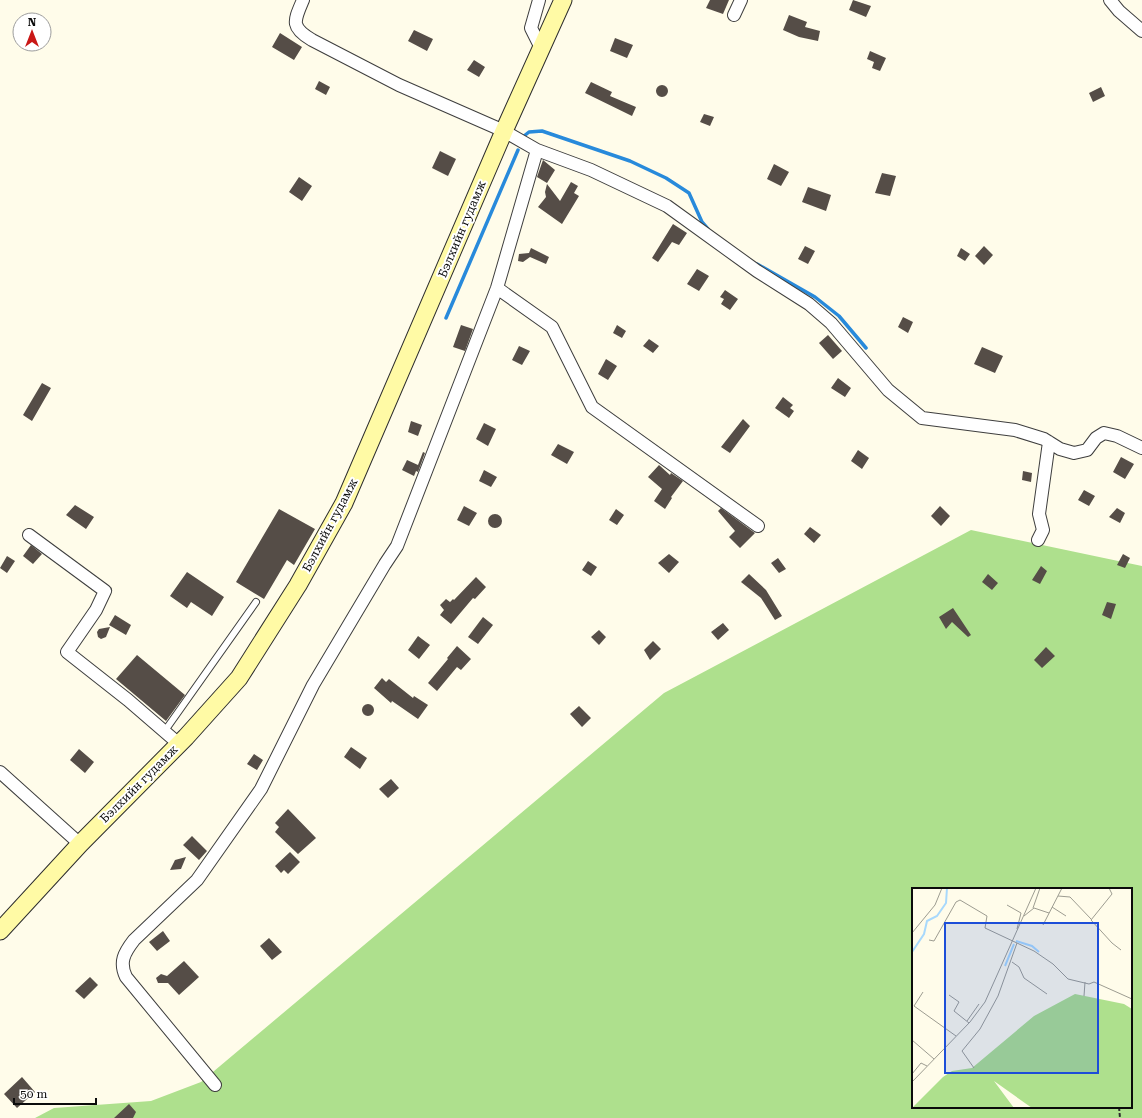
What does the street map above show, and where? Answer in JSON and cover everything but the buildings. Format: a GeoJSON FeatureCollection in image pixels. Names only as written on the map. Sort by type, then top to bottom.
{"type":"FeatureCollection","features":[{"type":"Feature","properties":{"kind":"main road","name":"Бэлхийн гудамж"},"geometry":{"type":"LineString","coordinates":[[0,931],[80,844],[178,744],[239,678],[298,585],[344,503],[504,131],[563,0]]}},
{"type":"Feature","properties":{"kind":"street"},"geometry":{"type":"LineString","coordinates":[[303,0],[295,21],[299,33],[399,85],[504,131],[537,150],[591,170],[667,206],[745,262],[809,304],[831,323],[888,390],[922,418],[1015,430],[1049,442],[1060,449],[1074,453],[1083,452],[1091,446],[1096,438],[1104,433],[1117,436],[1142,448]]}},
{"type":"Feature","properties":{"kind":"street"},"geometry":{"type":"LineString","coordinates":[[539,0],[531,28],[541,48]]}},
{"type":"Feature","properties":{"kind":"street"},"geometry":{"type":"LineString","coordinates":[[734,15],[741,0]]}},
{"type":"Feature","properties":{"kind":"street"},"geometry":{"type":"LineString","coordinates":[[1110,0],[1119,11],[1142,31]]}},
{"type":"Feature","properties":{"kind":"street"},"geometry":{"type":"LineString","coordinates":[[215,1085],[126,977],[122,968],[125,952],[134,940],[197,880],[261,790],[313,685],[401,538],[497,288],[537,150]]}},
{"type":"Feature","properties":{"kind":"street"},"geometry":{"type":"LineString","coordinates":[[497,288],[552,327],[592,407],[758,526]]}},
{"type":"Feature","properties":{"kind":"street"},"geometry":{"type":"LineString","coordinates":[[1038,540],[1043,530],[1038,514],[1049,442]]}},
{"type":"Feature","properties":{"kind":"street"},"geometry":{"type":"LineString","coordinates":[[29,535],[105,591],[96,610],[67,652],[128,700],[178,744]]}},
{"type":"Feature","properties":{"kind":"street"},"geometry":{"type":"LineString","coordinates":[[0,772],[80,844]]}},
{"type":"Feature","properties":{"kind":"lane"},"geometry":{"type":"LineString","coordinates":[[164,732],[256,602]]}},
{"type":"Feature","properties":{"kind":"path"},"geometry":{"type":"LineString","coordinates":[[1119,1108],[1120,1118]]}},
{"type":"Feature","properties":{"kind":"green space"},"geometry":{"type":"Polygon","coordinates":[[[971,530],[1142,566],[1142,1118],[35,1118],[54,1108],[151,1101],[201,1082],[664,693],[971,530]]]}},
{"type":"Feature","properties":{"kind":"waterway"},"geometry":{"type":"LineString","coordinates":[[524,136],[529,132],[542,131],[630,161],[666,178],[689,193],[702,222],[708,229]]}},
{"type":"Feature","properties":{"kind":"waterway"},"geometry":{"type":"LineString","coordinates":[[446,318],[518,150]]}},
{"type":"Feature","properties":{"kind":"waterway"},"geometry":{"type":"LineString","coordinates":[[757,264],[815,297],[839,316],[866,348]]}}]}
